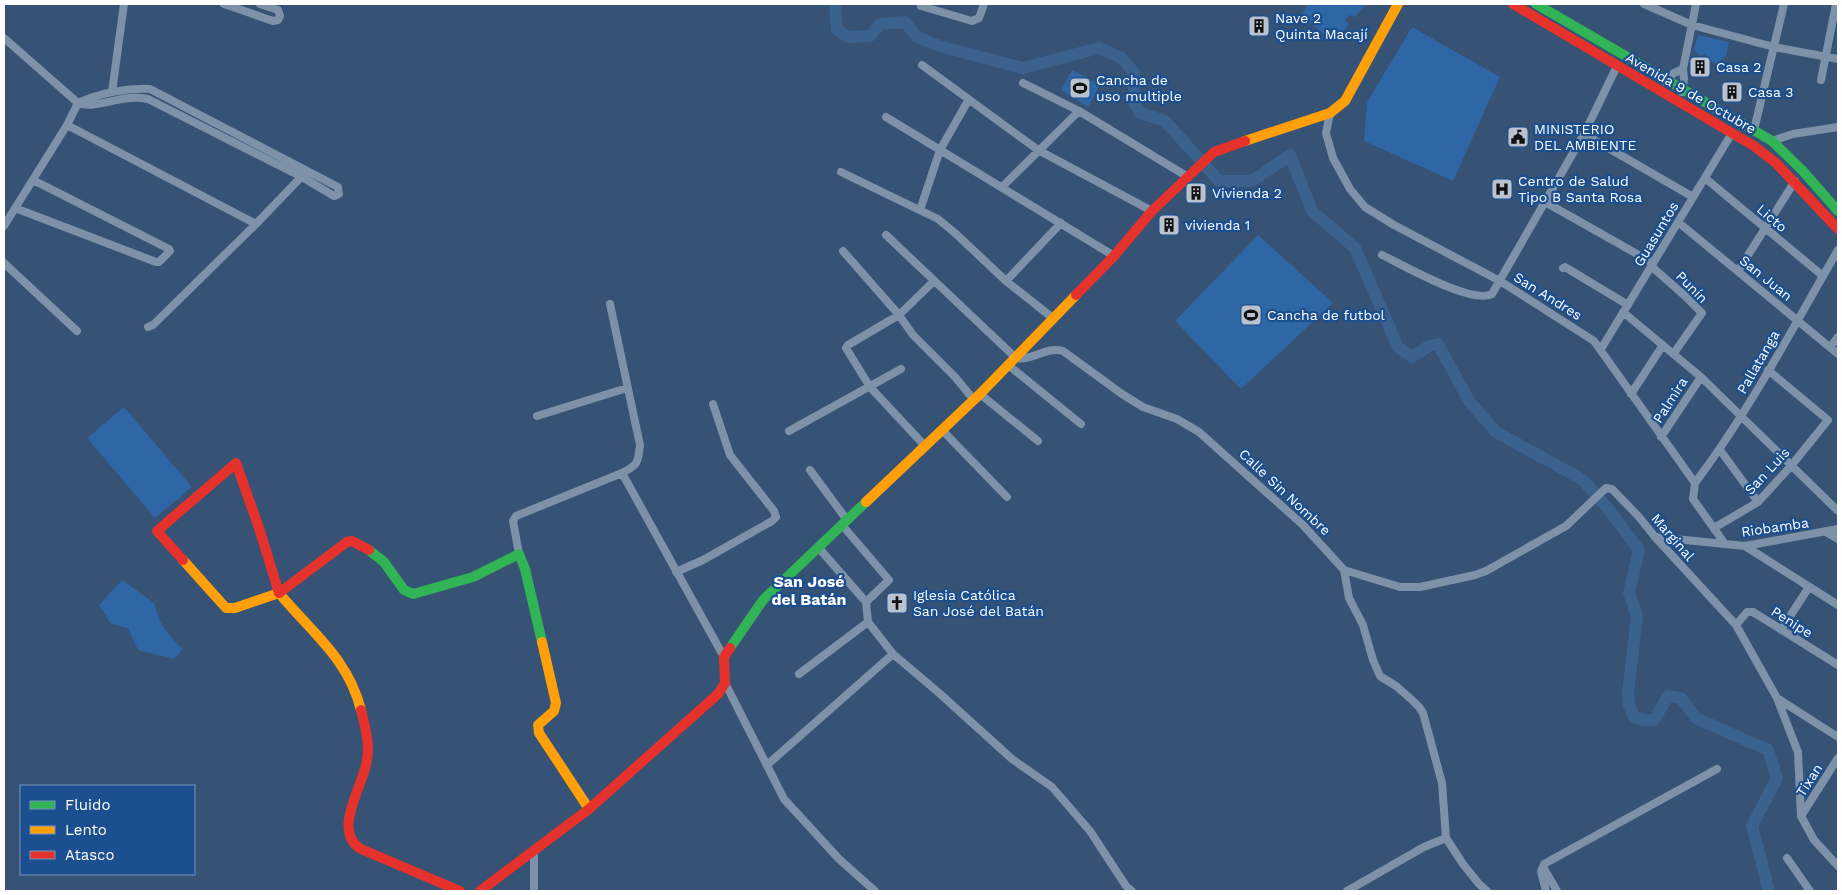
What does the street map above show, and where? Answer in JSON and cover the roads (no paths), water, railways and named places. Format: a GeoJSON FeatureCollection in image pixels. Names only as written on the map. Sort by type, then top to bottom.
{"type":"FeatureCollection","features":[{"type":"Feature","properties":{"kind":"street"},"geometry":{"type":"LineString","coordinates":[[112,92],[124,4]]}},
{"type":"Feature","properties":{"kind":"street"},"geometry":{"type":"LineString","coordinates":[[229,5],[273,22],[278,20],[280,16],[278,10],[260,4]]}},
{"type":"Feature","properties":{"kind":"street"},"geometry":{"type":"LineString","coordinates":[[921,6],[972,21],[979,18],[984,4]]}},
{"type":"Feature","properties":{"kind":"street"},"geometry":{"type":"LineString","coordinates":[[724,657],[763,600],[1012,362],[1114,256],[1152,212],[1214,152],[1268,132],[1330,113],[1345,101],[1398,4]]}},
{"type":"Feature","properties":{"kind":"street","name":"Avenida 9 de Octubre"},"geometry":{"type":"LineString","coordinates":[[1513,4],[1769,156],[1795,181],[1838,229]]}},
{"type":"Feature","properties":{"kind":"street","name":"Avenida 9 de Octubre"},"geometry":{"type":"LineString","coordinates":[[1536,4],[1772,142],[1802,170],[1838,211]]}},
{"type":"Feature","properties":{"kind":"street"},"geometry":{"type":"LineString","coordinates":[[1644,4],[1692,25],[1774,47],[1838,59]]}},
{"type":"Feature","properties":{"kind":"street"},"geometry":{"type":"LineString","coordinates":[[1677,100],[1684,90],[1683,69],[1696,4]]}},
{"type":"Feature","properties":{"kind":"street"},"geometry":{"type":"LineString","coordinates":[[1754,130],[1784,4]]}},
{"type":"Feature","properties":{"kind":"street"},"geometry":{"type":"LineString","coordinates":[[1821,80],[1836,4]]}},
{"type":"Feature","properties":{"kind":"street"},"geometry":{"type":"LineString","coordinates":[[4,38],[78,103],[86,106],[113,99],[138,97],[148,99],[304,174]]}},
{"type":"Feature","properties":{"kind":"street"},"geometry":{"type":"LineString","coordinates":[[922,65],[1038,150],[1152,212]]}},
{"type":"Feature","properties":{"kind":"street"},"geometry":{"type":"LineString","coordinates":[[1382,254],[1441,285],[1482,297],[1492,294],[1584,134],[1617,66]]}},
{"type":"Feature","properties":{"kind":"street"},"geometry":{"type":"LineString","coordinates":[[1660,90],[1666,79],[1683,69]]}},
{"type":"Feature","properties":{"kind":"street"},"geometry":{"type":"LineString","coordinates":[[1023,83],[1079,111],[1188,177]]}},
{"type":"Feature","properties":{"kind":"street"},"geometry":{"type":"LineString","coordinates":[[4,226],[67,125],[78,103],[112,92],[150,89],[304,174]]}},
{"type":"Feature","properties":{"kind":"street"},"geometry":{"type":"LineString","coordinates":[[920,210],[940,150],[969,99]]}},
{"type":"Feature","properties":{"kind":"street"},"geometry":{"type":"LineString","coordinates":[[1002,187],[1079,111]]}},
{"type":"Feature","properties":{"kind":"street","name":"San Andres"},"geometry":{"type":"LineString","coordinates":[[1330,113],[1326,133],[1333,158],[1350,189],[1365,207],[1394,225],[1500,282],[1587,335],[1601,349],[1695,484],[1693,499],[1725,544]]}},
{"type":"Feature","properties":{"kind":"street"},"geometry":{"type":"LineString","coordinates":[[886,117],[1114,256]]}},
{"type":"Feature","properties":{"kind":"street"},"geometry":{"type":"LineString","coordinates":[[67,125],[256,224]]}},
{"type":"Feature","properties":{"kind":"street"},"geometry":{"type":"LineString","coordinates":[[1772,142],[1793,134],[1838,127]]}},
{"type":"Feature","properties":{"kind":"street","name":"Guasuntos"},"geometry":{"type":"LineString","coordinates":[[1601,349],[1732,133]]}},
{"type":"Feature","properties":{"kind":"street"},"geometry":{"type":"LineString","coordinates":[[1584,134],[1693,197]]}},
{"type":"Feature","properties":{"kind":"street"},"geometry":{"type":"LineString","coordinates":[[841,172],[938,219],[956,233],[1006,281],[1054,318]]}},
{"type":"Feature","properties":{"kind":"street"},"geometry":{"type":"LineString","coordinates":[[148,327],[153,325],[256,224],[304,174]]}},
{"type":"Feature","properties":{"kind":"street","name":"Licto"},"geometry":{"type":"LineString","coordinates":[[1705,178],[1823,276]]}},
{"type":"Feature","properties":{"kind":"street"},"geometry":{"type":"LineString","coordinates":[[15,208],[77,234],[156,262],[159,262],[170,251],[33,180]]}},
{"type":"Feature","properties":{"kind":"street"},"geometry":{"type":"LineString","coordinates":[[1738,271],[1795,181]]}},
{"type":"Feature","properties":{"kind":"street","name":"Punín"},"geometry":{"type":"LineString","coordinates":[[1545,202],[1652,264],[1702,314],[1674,353]]}},
{"type":"Feature","properties":{"kind":"street","name":"San Juan"},"geometry":{"type":"LineString","coordinates":[[1678,222],[1838,354]]}},
{"type":"Feature","properties":{"kind":"street"},"geometry":{"type":"LineString","coordinates":[[1006,281],[1061,224]]}},
{"type":"Feature","properties":{"kind":"street"},"geometry":{"type":"LineString","coordinates":[[886,235],[934,281],[1012,362],[1081,424]]}},
{"type":"Feature","properties":{"kind":"street","name":"Pallatanga"},"geometry":{"type":"LineString","coordinates":[[1695,484],[1742,417],[1838,250]]}},
{"type":"Feature","properties":{"kind":"street"},"geometry":{"type":"LineString","coordinates":[[843,251],[899,315],[913,335],[955,377],[976,397],[1038,441]]}},
{"type":"Feature","properties":{"kind":"street"},"geometry":{"type":"LineString","coordinates":[[4,263],[77,331]]}},
{"type":"Feature","properties":{"kind":"street"},"geometry":{"type":"LineString","coordinates":[[1562,268],[1565,268],[1626,308],[1838,511]]}},
{"type":"Feature","properties":{"kind":"street"},"geometry":{"type":"LineString","coordinates":[[925,446],[870,386],[846,346],[899,315],[934,281]]}},
{"type":"Feature","properties":{"kind":"street"},"geometry":{"type":"LineString","coordinates":[[589,809],[539,733],[538,725],[554,712],[556,703],[525,569],[519,554],[513,521],[516,516],[622,473],[638,462],[640,445],[610,304]]}},
{"type":"Feature","properties":{"kind":"street"},"geometry":{"type":"LineString","coordinates":[[1830,347],[1838,337]]}},
{"type":"Feature","properties":{"kind":"street"},"geometry":{"type":"LineString","coordinates":[[1632,394],[1663,345]]}},
{"type":"Feature","properties":{"kind":"street","name":"Calle Sin Nombre"},"geometry":{"type":"LineString","coordinates":[[1012,362],[1054,350],[1063,352],[1143,407],[1177,419],[1199,432],[1303,525],[1344,570]]}},
{"type":"Feature","properties":{"kind":"street"},"geometry":{"type":"LineString","coordinates":[[789,431],[901,369]]}},
{"type":"Feature","properties":{"kind":"street","name":"San Luis"},"geometry":{"type":"LineString","coordinates":[[1714,528],[1758,502],[1792,466],[1828,420],[1768,370]]}},
{"type":"Feature","properties":{"kind":"street","name":"Palmira"},"geometry":{"type":"LineString","coordinates":[[1661,437],[1700,377]]}},
{"type":"Feature","properties":{"kind":"street"},"geometry":{"type":"LineString","coordinates":[[537,416],[627,388]]}},
{"type":"Feature","properties":{"kind":"street"},"geometry":{"type":"LineString","coordinates":[[676,572],[703,560],[776,517],[774,511],[730,454],[714,404]]}},
{"type":"Feature","properties":{"kind":"street"},"geometry":{"type":"LineString","coordinates":[[942,430],[1007,497]]}},
{"type":"Feature","properties":{"kind":"street"},"geometry":{"type":"LineString","coordinates":[[1720,450],[1758,502]]}},
{"type":"Feature","properties":{"kind":"street"},"geometry":{"type":"LineString","coordinates":[[460,891],[361,849],[352,842],[348,830],[349,817],[368,763],[360,704],[338,659],[279,593],[259,528],[236,464],[210,484],[157,531],[226,608],[235,608],[279,593],[347,542],[352,541],[366,548],[384,562],[404,590],[414,594],[473,577],[519,554]]}},
{"type":"Feature","properties":{"kind":"street"},"geometry":{"type":"LineString","coordinates":[[810,470],[844,522],[889,580],[866,602]]}},
{"type":"Feature","properties":{"kind":"street"},"geometry":{"type":"LineString","coordinates":[[622,473],[724,657],[725,683],[784,799],[839,859],[875,891]]}},
{"type":"Feature","properties":{"kind":"street","name":"Marginal"},"geometry":{"type":"LineString","coordinates":[[1344,570],[1408,588],[1475,575],[1526,550],[1566,526],[1606,488],[1612,488],[1640,517],[1654,538],[1736,625],[1777,698],[1798,752],[1801,816],[1814,840],[1838,866]]}},
{"type":"Feature","properties":{"kind":"street","name":"Riobamba"},"geometry":{"type":"LineString","coordinates":[[1654,538],[1745,546],[1838,529]]}},
{"type":"Feature","properties":{"kind":"street"},"geometry":{"type":"LineString","coordinates":[[1826,532],[1838,540]]}},
{"type":"Feature","properties":{"kind":"street"},"geometry":{"type":"LineString","coordinates":[[1745,546],[1838,606]]}},
{"type":"Feature","properties":{"kind":"street"},"geometry":{"type":"LineString","coordinates":[[818,547],[866,602],[868,622],[893,654],[1012,759],[1052,787],[1090,831],[1126,886],[1132,891]]}},
{"type":"Feature","properties":{"kind":"street"},"geometry":{"type":"LineString","coordinates":[[1344,570],[1349,598],[1363,625],[1372,660],[1380,676],[1396,686],[1412,700],[1423,714],[1442,783],[1446,838],[1463,864],[1487,891]]}},
{"type":"Feature","properties":{"kind":"street"},"geometry":{"type":"LineString","coordinates":[[1781,630],[1809,587]]}},
{"type":"Feature","properties":{"kind":"street","name":"Penipe"},"geometry":{"type":"LineString","coordinates":[[1736,625],[1747,612],[1753,612],[1838,665]]}},
{"type":"Feature","properties":{"kind":"street"},"geometry":{"type":"LineString","coordinates":[[800,674],[868,622]]}},
{"type":"Feature","properties":{"kind":"street"},"geometry":{"type":"LineString","coordinates":[[767,765],[893,654]]}},
{"type":"Feature","properties":{"kind":"street"},"geometry":{"type":"LineString","coordinates":[[480,891],[589,809],[718,694],[725,683]]}},
{"type":"Feature","properties":{"kind":"street"},"geometry":{"type":"LineString","coordinates":[[1777,698],[1838,737]]}},
{"type":"Feature","properties":{"kind":"street","name":"Tixan"},"geometry":{"type":"LineString","coordinates":[[1801,816],[1838,758]]}},
{"type":"Feature","properties":{"kind":"street"},"geometry":{"type":"LineString","coordinates":[[1542,867],[1716,769]]}},
{"type":"Feature","properties":{"kind":"street"},"geometry":{"type":"LineString","coordinates":[[1347,891],[1424,847],[1446,838]]}},
{"type":"Feature","properties":{"kind":"street"},"geometry":{"type":"LineString","coordinates":[[534,850],[534,891]]}},
{"type":"Feature","properties":{"kind":"street"},"geometry":{"type":"LineString","coordinates":[[1787,858],[1810,891]]}},
{"type":"Feature","properties":{"kind":"street"},"geometry":{"type":"LineString","coordinates":[[1542,867],[1541,871],[1546,891]]}},
{"type":"Feature","properties":{"kind":"street"},"geometry":{"type":"LineString","coordinates":[[1542,867],[1557,891]]}},
{"type":"Feature","properties":{"kind":"waterway"},"geometry":{"type":"LineString","coordinates":[[835,4],[837,30],[848,37],[870,36],[880,24],[905,22],[917,37],[939,46],[1023,68],[1099,48],[1122,58],[1134,73],[1134,102],[1140,113],[1165,121],[1219,181],[1252,181],[1290,155],[1312,211],[1355,248],[1398,347],[1412,357],[1429,346],[1438,344],[1469,401],[1496,432],[1583,480],[1610,511],[1639,550],[1629,593],[1637,616],[1628,693],[1629,705],[1634,717],[1654,720],[1668,696],[1681,698],[1696,718],[1768,750],[1777,778],[1752,826],[1769,891]]}},
{"type":"Feature","properties":{"kind":"place","name":"Nave 2 Quinta Macají"},"geometry":{"type":"Point","coordinates":[1259,26]}},
{"type":"Feature","properties":{"kind":"place","name":"Casa 2"},"geometry":{"type":"Point","coordinates":[1700,67]}},
{"type":"Feature","properties":{"kind":"place","name":"Cancha de uso multiple"},"geometry":{"type":"Point","coordinates":[1080,88]}},
{"type":"Feature","properties":{"kind":"place","name":"Casa 3"},"geometry":{"type":"Point","coordinates":[1732,92]}},
{"type":"Feature","properties":{"kind":"place","name":"MINISTERIO DEL AMBIENTE"},"geometry":{"type":"Point","coordinates":[1518,137]}},
{"type":"Feature","properties":{"kind":"place","name":"Centro de Salud Tipo B Santa Rosa"},"geometry":{"type":"Point","coordinates":[1502,189]}},
{"type":"Feature","properties":{"kind":"place","name":"Vivienda 2"},"geometry":{"type":"Point","coordinates":[1196,193]}},
{"type":"Feature","properties":{"kind":"place","name":"vivienda 1"},"geometry":{"type":"Point","coordinates":[1169,225]}},
{"type":"Feature","properties":{"kind":"place","name":"Cancha de futbol"},"geometry":{"type":"Point","coordinates":[1251,315]}},
{"type":"Feature","properties":{"kind":"place","name":"Iglesia Católica San José del Batán"},"geometry":{"type":"Point","coordinates":[897,603]}},
{"type":"Feature","properties":{"kind":"district","name":"San José del Batán"},"geometry":{"type":"Point","coordinates":[809,590]}}]}
